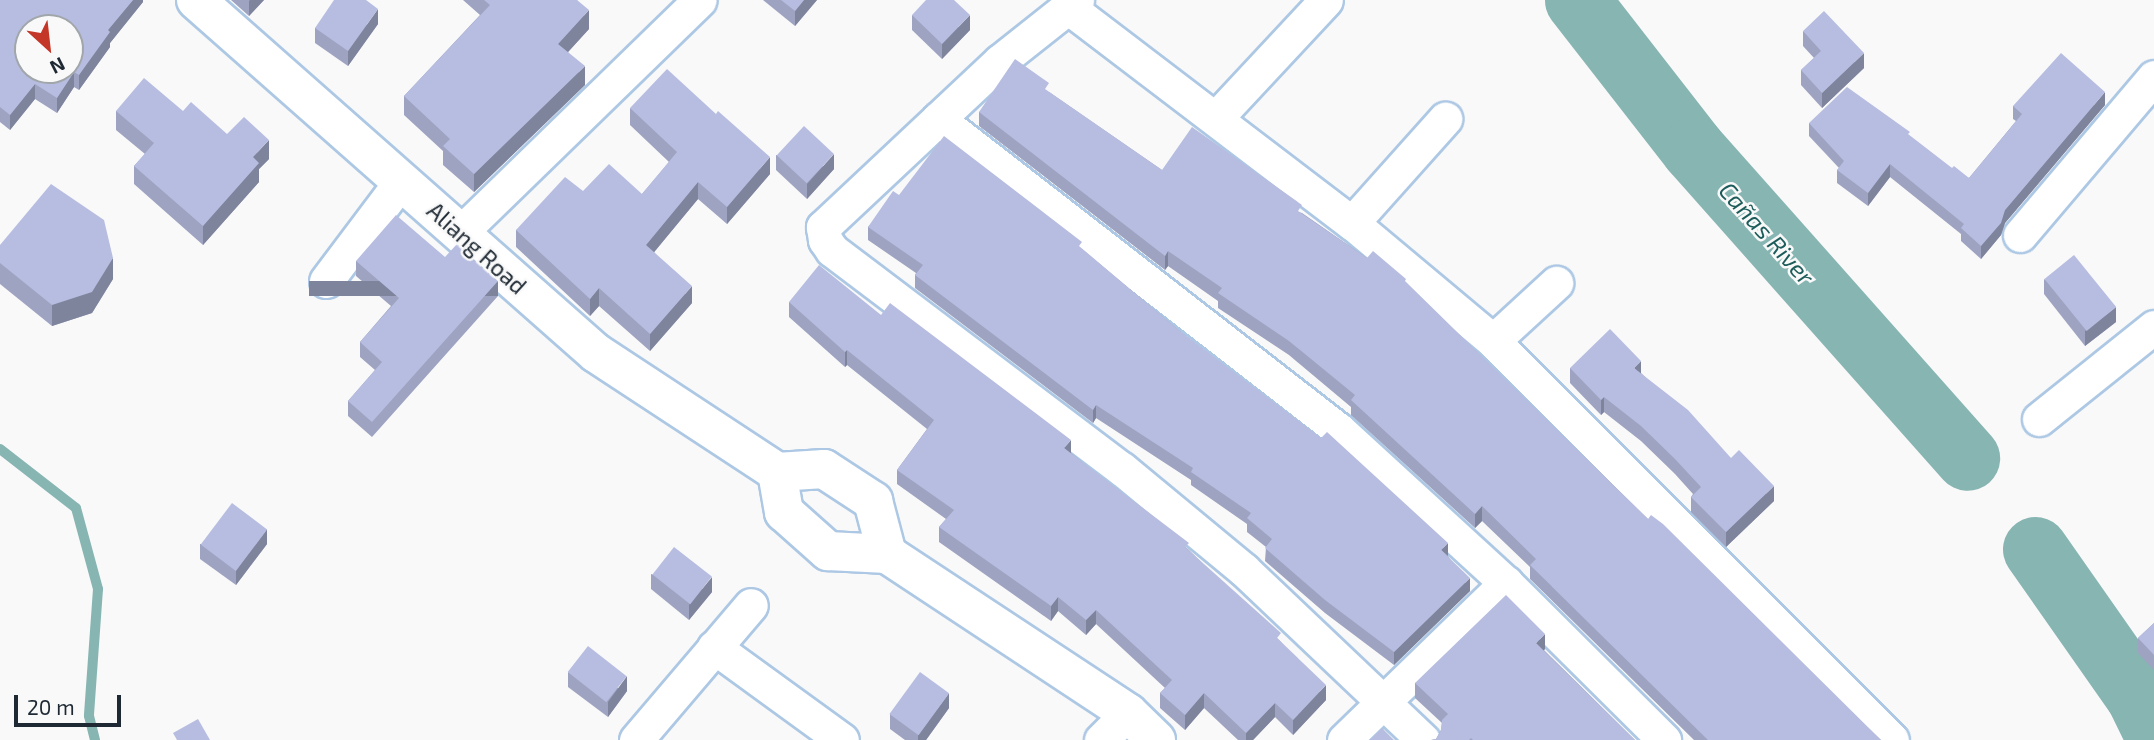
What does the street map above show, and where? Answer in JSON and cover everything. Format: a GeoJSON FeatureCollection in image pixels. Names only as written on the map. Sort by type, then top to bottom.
{"type":"FeatureCollection","features":[{"type":"Feature","properties":{"kind":"street","name":"Aliang Road"},"geometry":{"type":"LineString","coordinates":[[196,0],[596,353],[777,472]]}},
{"type":"Feature","properties":{"kind":"street"},"geometry":{"type":"LineString","coordinates":[[460,233],[699,0]]}},
{"type":"Feature","properties":{"kind":"street"},"geometry":{"type":"LineString","coordinates":[[1216,118],[1326,1]]}},
{"type":"Feature","properties":{"kind":"street"},"geometry":{"type":"LineString","coordinates":[[1423,740],[1244,570],[1122,469],[832,250],[825,240],[822,227],[1000,61],[1073,4],[1352,223],[1493,341],[1892,740]]}},
{"type":"Feature","properties":{"kind":"street"},"geometry":{"type":"LineString","coordinates":[[2020,235],[2154,77]]}},
{"type":"Feature","properties":{"kind":"street"},"geometry":{"type":"LineString","coordinates":[[938,119],[1339,430],[1506,583],[1664,740]]}},
{"type":"Feature","properties":{"kind":"street"},"geometry":{"type":"LineString","coordinates":[[1352,223],[1445,119]]}},
{"type":"Feature","properties":{"kind":"street"},"geometry":{"type":"LineString","coordinates":[[326,281],[401,181]]}},
{"type":"Feature","properties":{"kind":"street"},"geometry":{"type":"LineString","coordinates":[[1493,341],[1556,283]]}},
{"type":"Feature","properties":{"kind":"street"},"geometry":{"type":"LineString","coordinates":[[2039,419],[2154,327]]}},
{"type":"Feature","properties":{"kind":"street"},"geometry":{"type":"LineString","coordinates":[[887,554],[873,501],[824,469],[777,472],[784,512],[828,551],[887,554],[1128,713],[1156,740]]}},
{"type":"Feature","properties":{"kind":"street"},"geometry":{"type":"LineString","coordinates":[[1344,740],[1506,583]]}},
{"type":"Feature","properties":{"kind":"street"},"geometry":{"type":"LineString","coordinates":[[636,740],[751,606]]}},
{"type":"Feature","properties":{"kind":"street"},"geometry":{"type":"LineString","coordinates":[[715,647],[842,740]]}},
{"type":"Feature","properties":{"kind":"street"},"geometry":{"type":"LineString","coordinates":[[1101,740],[1128,713]]}},
{"type":"Feature","properties":{"kind":"building"},"geometry":{"type":"Polygon","coordinates":[[[0,0],[133,0],[108,30],[110,32],[84,68],[84,14],[14,14],[14,84],[35,84],[10,115],[0,107],[0,0]]]}},
{"type":"Feature","properties":{"kind":"building"},"geometry":{"type":"Polygon","coordinates":[[[334,0],[366,0],[378,9],[348,51],[315,28],[334,0]]]}},
{"type":"Feature","properties":{"kind":"building"},"geometry":{"type":"Polygon","coordinates":[[[484,0],[577,0],[589,10],[558,44],[585,66],[474,174],[443,146],[450,139],[404,96],[490,5],[484,0]]]}},
{"type":"Feature","properties":{"kind":"building"},"geometry":{"type":"Polygon","coordinates":[[[781,0],[804,0],[795,11],[781,0]]]}},
{"type":"Feature","properties":{"kind":"building"},"geometry":{"type":"Polygon","coordinates":[[[926,0],[954,0],[970,15],[942,44],[912,15],[926,0]]]}},
{"type":"Feature","properties":{"kind":"building"},"geometry":{"type":"Polygon","coordinates":[[[1824,11],[1864,53],[1822,93],[1801,70],[1821,51],[1803,31],[1824,11]]]}},
{"type":"Feature","properties":{"kind":"building"},"geometry":{"type":"Polygon","coordinates":[[[2061,53],[2105,92],[2005,210],[2001,223],[1981,246],[1961,228],[1964,224],[1890,164],[1868,193],[1837,170],[1844,161],[1809,123],[1847,87],[1910,132],[1908,134],[1952,168],[1954,166],[1969,178],[2022,114],[2013,106],[2061,53]]]}},
{"type":"Feature","properties":{"kind":"building"},"geometry":{"type":"Polygon","coordinates":[[[1015,59],[1049,83],[1045,89],[1162,170],[1192,127],[1302,205],[1298,211],[1367,258],[1373,251],[1406,279],[1405,281],[1648,519],[1651,515],[1663,524],[1881,740],[1708,740],[1530,565],[1536,559],[1482,506],[1475,514],[1351,400],[1355,395],[1289,341],[1218,293],[1222,288],[1168,251],[1165,256],[979,112],[1015,59]]]}},
{"type":"Feature","properties":{"kind":"building"},"geometry":{"type":"Polygon","coordinates":[[[667,69],[716,114],[718,111],[770,157],[727,207],[698,182],[646,245],[692,286],[650,334],[599,288],[590,299],[516,230],[565,177],[583,191],[609,164],[642,194],[677,152],[630,108],[667,69]]]}},
{"type":"Feature","properties":{"kind":"building"},"geometry":{"type":"Polygon","coordinates":[[[144,78],[183,111],[191,102],[227,134],[244,117],[269,140],[253,157],[259,163],[203,226],[134,166],[154,143],[116,111],[144,78]]]}},
{"type":"Feature","properties":{"kind":"building"},"geometry":{"type":"Polygon","coordinates":[[[35,84],[66,84],[57,98],[35,84]]]}},
{"type":"Feature","properties":{"kind":"building"},"geometry":{"type":"Polygon","coordinates":[[[804,126],[834,154],[807,183],[777,155],[804,126]]]}},
{"type":"Feature","properties":{"kind":"building"},"geometry":{"type":"Polygon","coordinates":[[[944,136],[1082,242],[1079,246],[1181,332],[1321,438],[1327,432],[1448,543],[1441,550],[1470,578],[1394,652],[1325,600],[1265,548],[1272,539],[1247,518],[1251,513],[1191,472],[1193,468],[1096,405],[1093,410],[915,275],[923,265],[868,227],[893,191],[899,195],[944,136]]]}},
{"type":"Feature","properties":{"kind":"building"},"geometry":{"type":"Polygon","coordinates":[[[51,184],[104,220],[113,258],[92,292],[52,305],[0,263],[0,245],[51,184]]]}},
{"type":"Feature","properties":{"kind":"building"},"geometry":{"type":"Polygon","coordinates":[[[396,215],[445,257],[457,244],[498,281],[372,422],[348,401],[382,362],[360,342],[399,298],[356,261],[396,215]]]}},
{"type":"Feature","properties":{"kind":"building"},"geometry":{"type":"Polygon","coordinates":[[[2074,255],[2116,307],[2087,331],[2044,279],[2074,255]]]}},
{"type":"Feature","properties":{"kind":"building"},"geometry":{"type":"Polygon","coordinates":[[[819,265],[881,315],[890,303],[1071,440],[1064,448],[1189,543],[1185,547],[1281,633],[1277,638],[1326,685],[1293,720],[1275,703],[1246,733],[1204,693],[1185,715],[1160,693],[1172,680],[1096,610],[1086,620],[1058,597],[1051,606],[939,527],[954,510],[897,470],[934,420],[847,350],[845,352],[789,302],[819,265]]]}},
{"type":"Feature","properties":{"kind":"building"},"geometry":{"type":"Polygon","coordinates":[[[1610,329],[1641,361],[1634,368],[1688,410],[1731,458],[1739,450],[1774,486],[1726,532],[1691,497],[1701,487],[1675,459],[1641,426],[1604,397],[1601,400],[1570,368],[1610,329]]]}},
{"type":"Feature","properties":{"kind":"building"},"geometry":{"type":"Polygon","coordinates":[[[232,503],[267,529],[236,571],[201,545],[232,503]]]}},
{"type":"Feature","properties":{"kind":"building"},"geometry":{"type":"Polygon","coordinates":[[[674,547],[712,577],[690,604],[652,575],[674,547]]]}},
{"type":"Feature","properties":{"kind":"building"},"geometry":{"type":"Polygon","coordinates":[[[1506,595],[1545,634],[1536,643],[1635,740],[1431,740],[1436,739],[1442,720],[1448,714],[1415,683],[1506,595]]]}},
{"type":"Feature","properties":{"kind":"building"},"geometry":{"type":"Polygon","coordinates":[[[2154,623],[2154,655],[2138,638],[2154,623]]]}},
{"type":"Feature","properties":{"kind":"building"},"geometry":{"type":"Polygon","coordinates":[[[588,646],[627,676],[606,702],[568,672],[588,646]]]}},
{"type":"Feature","properties":{"kind":"building"},"geometry":{"type":"Polygon","coordinates":[[[920,672],[949,693],[919,735],[889,714],[920,672]]]}},
{"type":"Feature","properties":{"kind":"building"},"geometry":{"type":"Polygon","coordinates":[[[198,719],[210,740],[177,740],[173,733],[198,719]]]}},
{"type":"Feature","properties":{"kind":"building"},"geometry":{"type":"Polygon","coordinates":[[[1382,728],[1394,740],[1370,740],[1382,728]]]}},
{"type":"Feature","properties":{"kind":"waterway","name":"Cañas River"},"geometry":{"type":"LineString","coordinates":[[1577,0],[1693,149],[1967,458]]}},
{"type":"Feature","properties":{"kind":"waterway"},"geometry":{"type":"LineString","coordinates":[[0,449],[76,508],[98,589],[89,716],[95,740]]}},
{"type":"Feature","properties":{"kind":"waterway","name":"Cañas River"},"geometry":{"type":"LineString","coordinates":[[2035,549],[2138,696],[2154,729]]}}]}
